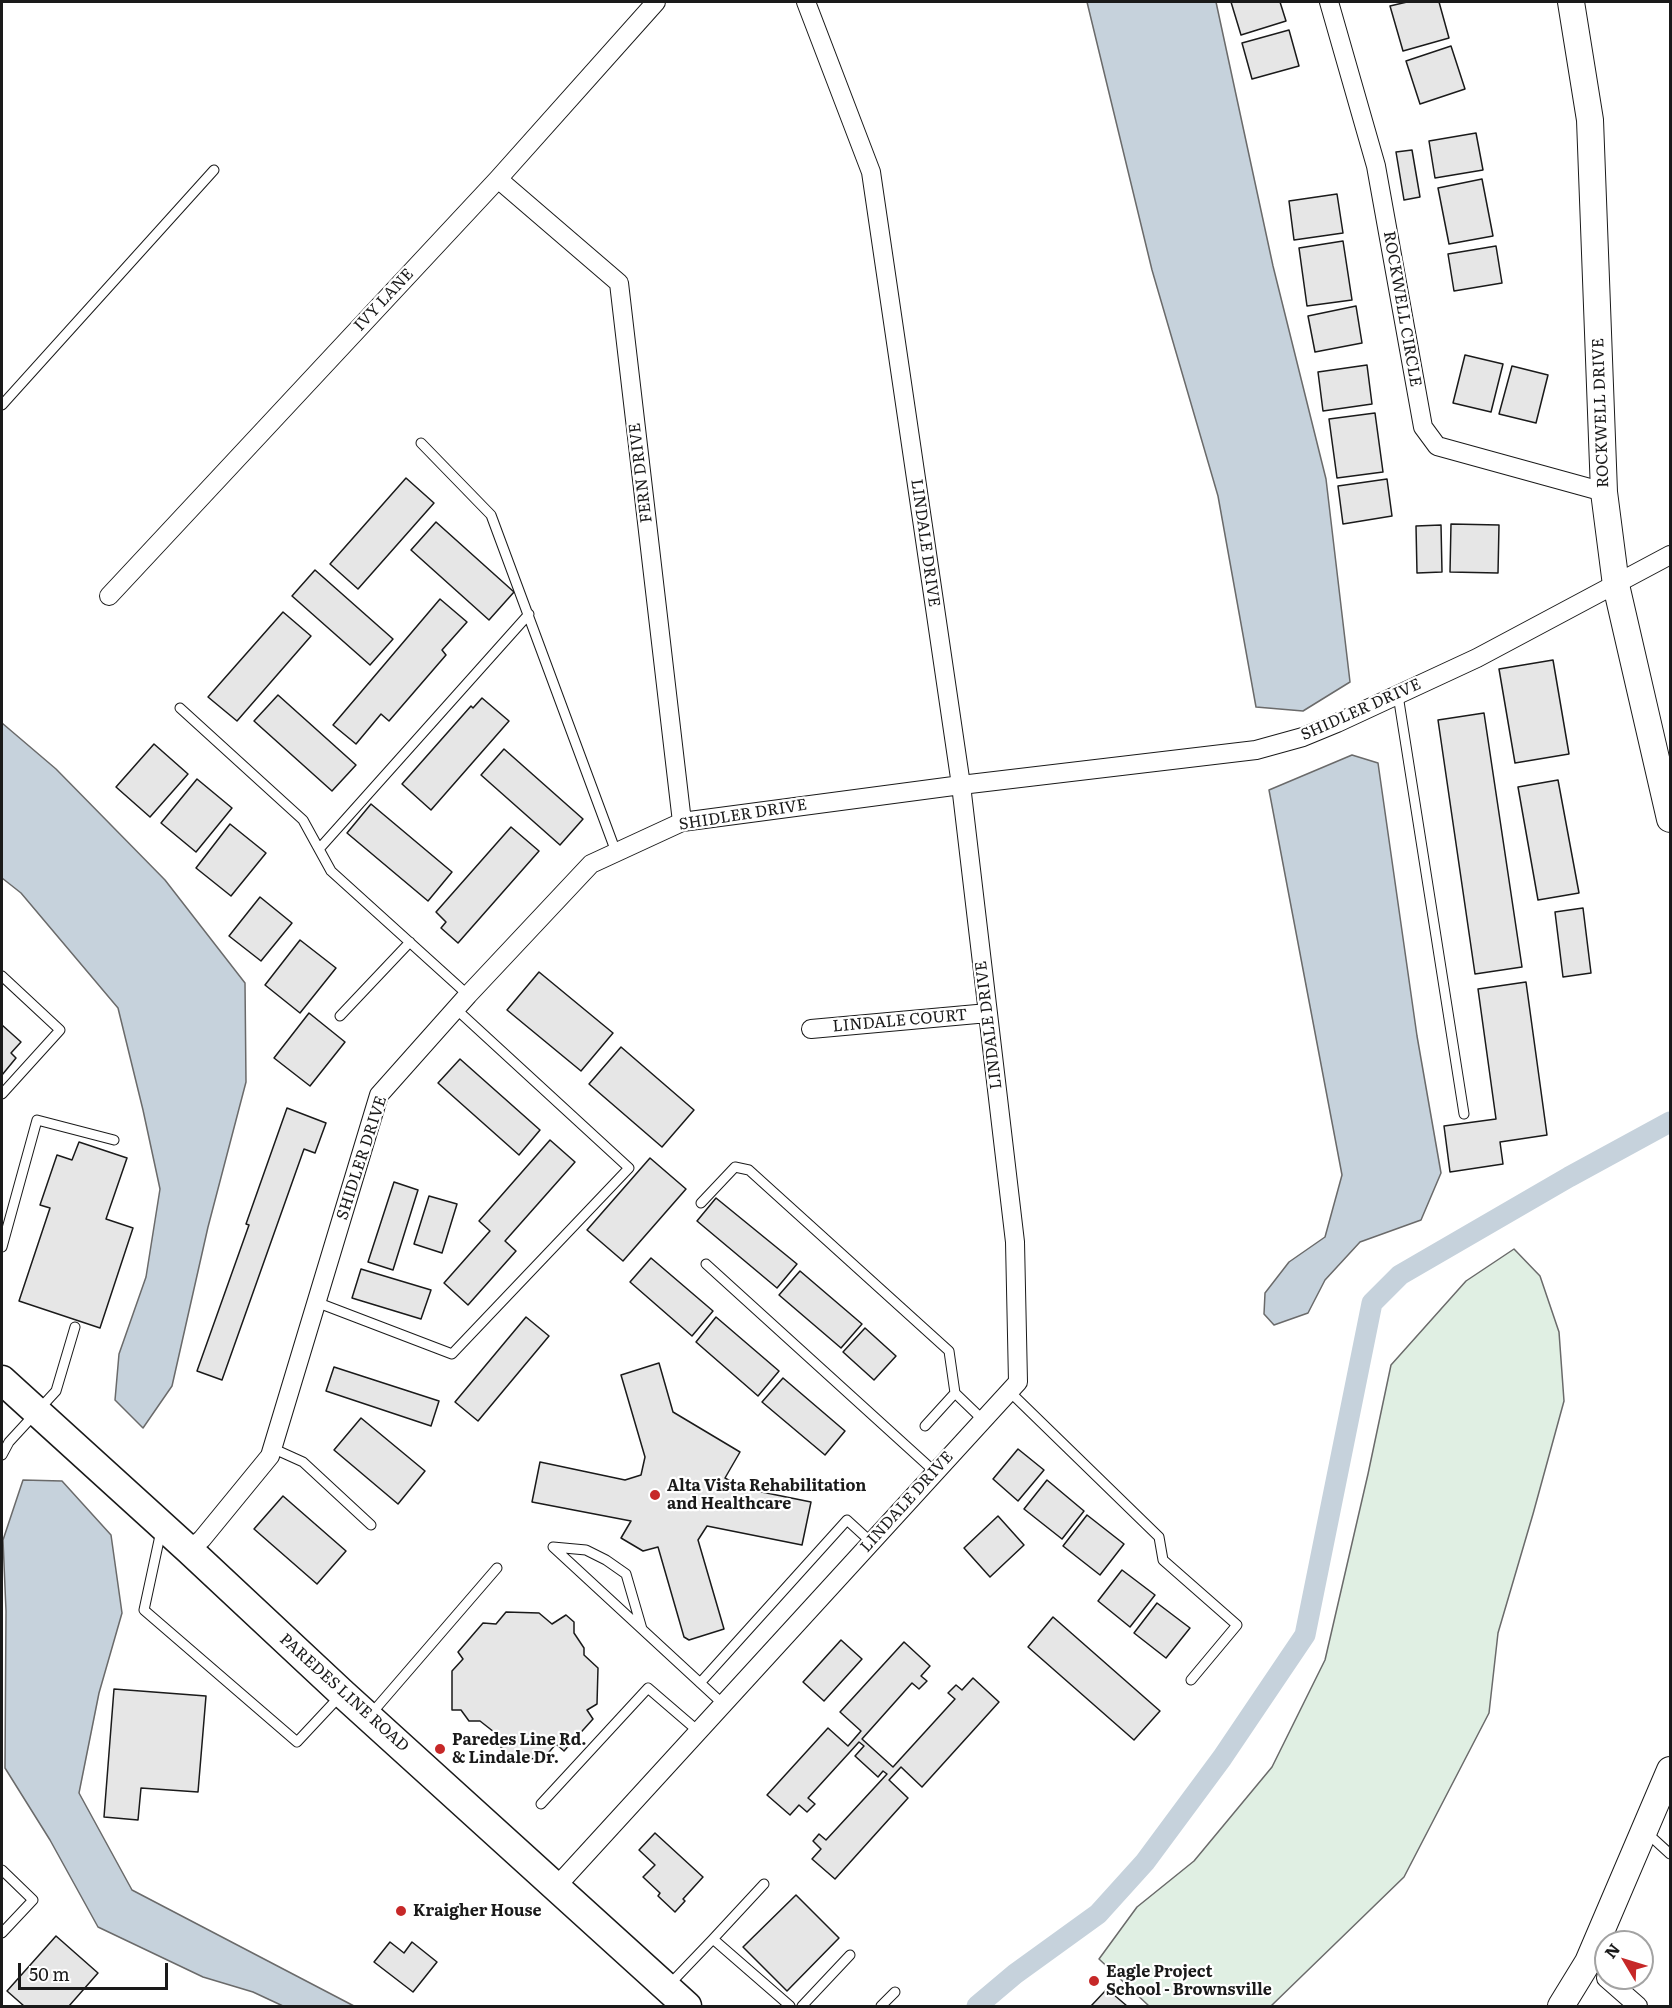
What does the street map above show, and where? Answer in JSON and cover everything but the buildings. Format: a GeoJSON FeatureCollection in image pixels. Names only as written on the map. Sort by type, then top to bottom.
{"type":"FeatureCollection","features":[{"type":"Feature","properties":{"kind":"main road","name":"PAREDES LINE ROAD"},"geometry":{"type":"LineString","coordinates":[[2,1380],[687,2007]]}},
{"type":"Feature","properties":{"kind":"street","name":"IVY LANE"},"geometry":{"type":"LineString","coordinates":[[110,596],[498,179],[656,2]]}},
{"type":"Feature","properties":{"kind":"street","name":"LINDALE DRIVE"},"geometry":{"type":"LineString","coordinates":[[556,1887],[1018,1382],[1016,1242],[961,785],[871,172],[806,2]]}},
{"type":"Feature","properties":{"kind":"street","name":"ROCKWELL CIRCLE"},"geometry":{"type":"LineString","coordinates":[[1329,2],[1376,166],[1423,427],[1437,446],[1604,492]]}},
{"type":"Feature","properties":{"kind":"street","name":"ROCKWELL DRIVE"},"geometry":{"type":"LineString","coordinates":[[1571,2],[1590,120],[1604,492],[1616,585],[1671,819]]}},
{"type":"Feature","properties":{"kind":"street","name":"FERN DRIVE"},"geometry":{"type":"LineString","coordinates":[[498,179],[619,283],[682,822]]}},
{"type":"Feature","properties":{"kind":"street","name":"SHIDLER DRIVE"},"geometry":{"type":"LineString","coordinates":[[189,1550],[202,1539],[270,1456],[380,1095],[468,994],[591,864],[682,822],[961,785],[1256,750],[1312,734],[1477,658],[1671,555]]}},
{"type":"Feature","properties":{"kind":"street","name":"LINDALE COURT"},"geometry":{"type":"LineString","coordinates":[[811,1029],[988,1013]]}},
{"type":"Feature","properties":{"kind":"street"},"geometry":{"type":"LineString","coordinates":[[1614,1930],[1645,1830],[1671,1770]]}},
{"type":"Feature","properties":{"kind":"street"},"geometry":{"type":"LineString","coordinates":[[1561,2007],[1594,1978]]}},
{"type":"Feature","properties":{"kind":"street"},"geometry":{"type":"LineString","coordinates":[[1619,1990],[1638,2007]]}},
{"type":"Feature","properties":{"kind":"lane"},"geometry":{"type":"LineString","coordinates":[[2,405],[214,170]]}},
{"type":"Feature","properties":{"kind":"lane"},"geometry":{"type":"LineString","coordinates":[[421,443],[491,515],[616,852]]}},
{"type":"Feature","properties":{"kind":"lane"},"geometry":{"type":"LineString","coordinates":[[319,849],[529,614]]}},
{"type":"Feature","properties":{"kind":"lane"},"geometry":{"type":"LineString","coordinates":[[1398,695],[1464,1114]]}},
{"type":"Feature","properties":{"kind":"lane"},"geometry":{"type":"LineString","coordinates":[[180,708],[303,820],[331,871],[468,994]]}},
{"type":"Feature","properties":{"kind":"lane"},"geometry":{"type":"LineString","coordinates":[[340,1016],[410,942]]}},
{"type":"Feature","properties":{"kind":"lane"},"geometry":{"type":"LineString","coordinates":[[2,976],[60,1030],[2,1094]]}},
{"type":"Feature","properties":{"kind":"lane"},"geometry":{"type":"LineString","coordinates":[[316,1302],[452,1354],[629,1168],[456,1009]]}},
{"type":"Feature","properties":{"kind":"lane"},"geometry":{"type":"LineString","coordinates":[[2,1247],[6,1214],[37,1120],[114,1140]]}},
{"type":"Feature","properties":{"kind":"lane"},"geometry":{"type":"LineString","coordinates":[[701,1203],[735,1167],[749,1170],[949,1351],[955,1393],[983,1420]]}},
{"type":"Feature","properties":{"kind":"lane"},"geometry":{"type":"LineString","coordinates":[[706,1264],[935,1472]]}},
{"type":"Feature","properties":{"kind":"lane"},"geometry":{"type":"LineString","coordinates":[[2,1455],[9,1442],[56,1391],[75,1327]]}},
{"type":"Feature","properties":{"kind":"lane"},"geometry":{"type":"LineString","coordinates":[[1009,1391],[1159,1537],[1163,1560],[1238,1625],[1191,1680]]}},
{"type":"Feature","properties":{"kind":"lane"},"geometry":{"type":"LineString","coordinates":[[926,1426],[955,1393]]}},
{"type":"Feature","properties":{"kind":"lane"},"geometry":{"type":"LineString","coordinates":[[272,1448],[303,1462],[371,1525]]}},
{"type":"Feature","properties":{"kind":"lane"},"geometry":{"type":"LineString","coordinates":[[700,1683],[847,1520],[871,1542]]}},
{"type":"Feature","properties":{"kind":"lane"},"geometry":{"type":"LineString","coordinates":[[162,1526],[144,1610],[297,1742],[342,1693]]}},
{"type":"Feature","properties":{"kind":"lane"},"geometry":{"type":"LineString","coordinates":[[642,1629],[626,1574],[586,1550],[553,1546],[642,1629],[700,1683],[723,1704]]}},
{"type":"Feature","properties":{"kind":"lane"},"geometry":{"type":"LineString","coordinates":[[369,1716],[497,1568]]}},
{"type":"Feature","properties":{"kind":"lane"},"geometry":{"type":"LineString","coordinates":[[541,1804],[648,1688],[698,1731]]}},
{"type":"Feature","properties":{"kind":"lane"},"geometry":{"type":"LineString","coordinates":[[1645,1830],[1671,1854]]}},
{"type":"Feature","properties":{"kind":"lane"},"geometry":{"type":"LineString","coordinates":[[2,1870],[33,1900],[2,1933]]}},
{"type":"Feature","properties":{"kind":"lane"},"geometry":{"type":"LineString","coordinates":[[666,1988],[764,1884]]}},
{"type":"Feature","properties":{"kind":"lane"},"geometry":{"type":"LineString","coordinates":[[713,1939],[790,2007]]}},
{"type":"Feature","properties":{"kind":"lane"},"geometry":{"type":"LineString","coordinates":[[802,2007],[850,1955]]}},
{"type":"Feature","properties":{"kind":"lane"},"geometry":{"type":"LineString","coordinates":[[881,2007],[895,1992]]}},
{"type":"Feature","properties":{"kind":"green space"},"geometry":{"type":"Polygon","coordinates":[[[1514,1249],[1540,1276],[1559,1332],[1564,1401],[1498,1633],[1489,1713],[1404,1877],[1271,2006],[1149,2006],[1099,1959],[1137,1907],[1194,1861],[1272,1767],[1325,1660],[1391,1365],[1466,1281],[1514,1249]]]}},
{"type":"Feature","properties":{"kind":"shaded area"},"geometry":{"type":"Polygon","coordinates":[[[1087,2],[1216,2],[1273,266],[1326,479],[1350,682],[1303,711],[1256,707],[1218,496],[1152,270],[1087,2]]]}},
{"type":"Feature","properties":{"kind":"shaded area"},"geometry":{"type":"Polygon","coordinates":[[[2,723],[56,769],[165,880],[245,983],[246,1082],[208,1227],[172,1386],[143,1428],[115,1400],[119,1354],[146,1277],[160,1189],[118,1008],[21,893],[2,878],[2,723]]]}},
{"type":"Feature","properties":{"kind":"shaded area"},"geometry":{"type":"Polygon","coordinates":[[[1352,755],[1378,763],[1417,1036],[1441,1173],[1421,1220],[1360,1242],[1325,1280],[1308,1313],[1274,1325],[1264,1314],[1265,1293],[1289,1262],[1325,1237],[1342,1175],[1269,790],[1352,755]]]}},
{"type":"Feature","properties":{"kind":"shaded area"},"geometry":{"type":"Polygon","coordinates":[[[23,1480],[62,1481],[111,1535],[122,1613],[99,1693],[79,1793],[132,1890],[354,2006],[283,2006],[253,1992],[203,1977],[98,1927],[50,1840],[5,1768],[6,1611],[3,1540],[23,1480]]]}},
{"type":"Feature","properties":{"kind":"waterway"},"geometry":{"type":"LineString","coordinates":[[977,2006],[1015,1974],[1098,1914],[1145,1862],[1222,1758],[1305,1635],[1372,1303],[1400,1275],[1569,1177],[1670,1122]]}},
{"type":"Feature","properties":{"kind":"place","name":"Alta Vista Rehabilitation and Healthcare"},"geometry":{"type":"Point","coordinates":[655,1495]}},
{"type":"Feature","properties":{"kind":"place","name":"Paredes Line Rd. & Lindale Dr."},"geometry":{"type":"Point","coordinates":[440,1749]}},
{"type":"Feature","properties":{"kind":"place","name":"Kraigher House"},"geometry":{"type":"Point","coordinates":[401,1911]}},
{"type":"Feature","properties":{"kind":"place","name":"Eagle Project School - Brownsville"},"geometry":{"type":"Point","coordinates":[1094,1981]}}]}
